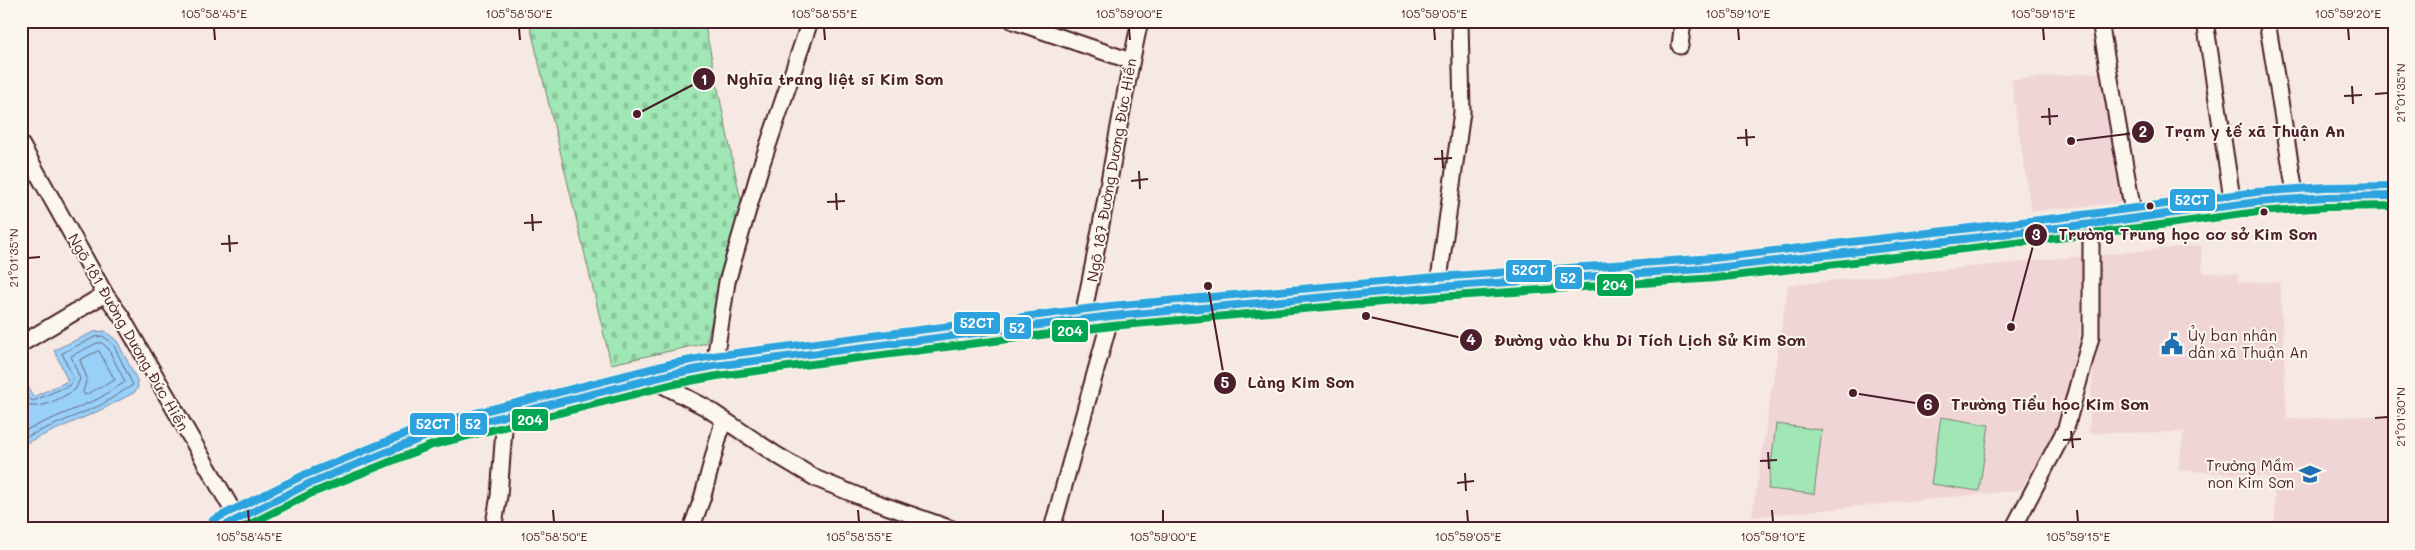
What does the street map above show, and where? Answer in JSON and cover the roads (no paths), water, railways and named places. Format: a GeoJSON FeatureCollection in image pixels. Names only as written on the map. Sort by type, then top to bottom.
{"type":"FeatureCollection","features":[{"type":"Feature","properties":{"kind":"highway"},"geometry":{"type":"LineString","coordinates":[[217,529],[308,484],[429,435],[651,379],[707,369],[714,366],[1111,316],[1438,288],[1715,268],[2296,199],[2394,196]]}},
{"type":"Feature","properties":{"kind":"street"},"geometry":{"type":"LineString","coordinates":[[714,366],[727,282],[759,172],[810,21]]}},
{"type":"Feature","properties":{"kind":"street"},"geometry":{"type":"LineString","coordinates":[[1013,21],[1131,61]]}},
{"type":"Feature","properties":{"kind":"street","name":"Ngõ 187 Đường Dương Đức Hiền"},"geometry":{"type":"LineString","coordinates":[[1082,319],[1094,268],[1131,61],[1140,21]]}},
{"type":"Feature","properties":{"kind":"street"},"geometry":{"type":"LineString","coordinates":[[1438,288],[1462,112],[1460,21]]}},
{"type":"Feature","properties":{"kind":"street"},"geometry":{"type":"LineString","coordinates":[[1680,46],[1683,21]]}},
{"type":"Feature","properties":{"kind":"street"},"geometry":{"type":"LineString","coordinates":[[2100,21],[2134,218]]}},
{"type":"Feature","properties":{"kind":"street"},"geometry":{"type":"LineString","coordinates":[[2205,21],[2233,206]]}},
{"type":"Feature","properties":{"kind":"street"},"geometry":{"type":"LineString","coordinates":[[2267,21],[2296,199]]}},
{"type":"Feature","properties":{"kind":"street","name":"Ngõ 181 Đường Dương Đức Hiền"},"geometry":{"type":"LineString","coordinates":[[21,144],[105,294],[121,316],[237,518]]}},
{"type":"Feature","properties":{"kind":"street"},"geometry":{"type":"LineString","coordinates":[[2013,529],[2066,428],[2091,337],[2091,224]]}},
{"type":"Feature","properties":{"kind":"street"},"geometry":{"type":"LineString","coordinates":[[21,344],[105,294]]}},
{"type":"Feature","properties":{"kind":"street"},"geometry":{"type":"LineString","coordinates":[[1052,529],[1111,316]]}},
{"type":"Feature","properties":{"kind":"street"},"geometry":{"type":"LineString","coordinates":[[651,379],[705,408],[817,479],[866,499],[952,529]]}},
{"type":"Feature","properties":{"kind":"street"},"geometry":{"type":"LineString","coordinates":[[493,529],[499,496],[505,416]]}},
{"type":"Feature","properties":{"kind":"street"},"geometry":{"type":"LineString","coordinates":[[691,529],[702,499],[723,421]]}},
{"type":"Feature","properties":{"kind":"water"},"geometry":{"type":"Polygon","coordinates":[[[105,331],[117,341],[137,380],[138,387],[135,392],[103,409],[21,445],[21,376],[23,376],[33,397],[68,381],[54,350],[94,332],[105,331]]]}},
{"type":"Feature","properties":{"kind":"place","name":"Nghĩa trang liệt sĩ Kim Sơn"},"geometry":{"type":"Point","coordinates":[637,114]}},
{"type":"Feature","properties":{"kind":"place","name":"Trạm y tế xã Thuận An"},"geometry":{"type":"Point","coordinates":[2071,141]}},
{"type":"Feature","properties":{"kind":"place","name":"Làng Kim Sơn"},"geometry":{"type":"Point","coordinates":[1208,286]}},
{"type":"Feature","properties":{"kind":"place","name":"Đường vào khu Di Tích Lịch Sử Kim Sơn"},"geometry":{"type":"Point","coordinates":[1366,316]}},
{"type":"Feature","properties":{"kind":"place","name":"Trường Trung học cơ sở Kim Sơn"},"geometry":{"type":"Point","coordinates":[2011,327]}},
{"type":"Feature","properties":{"kind":"place","name":"Ủy ban nhân dân xã Thuận An"},"geometry":{"type":"Point","coordinates":[2172,344]}},
{"type":"Feature","properties":{"kind":"place","name":"Trường Tiểu học Kim Sơn"},"geometry":{"type":"Point","coordinates":[1853,393]}},
{"type":"Feature","properties":{"kind":"place","name":"Trường Mầm non Kim Sơn"},"geometry":{"type":"Point","coordinates":[2310,474]}}]}
